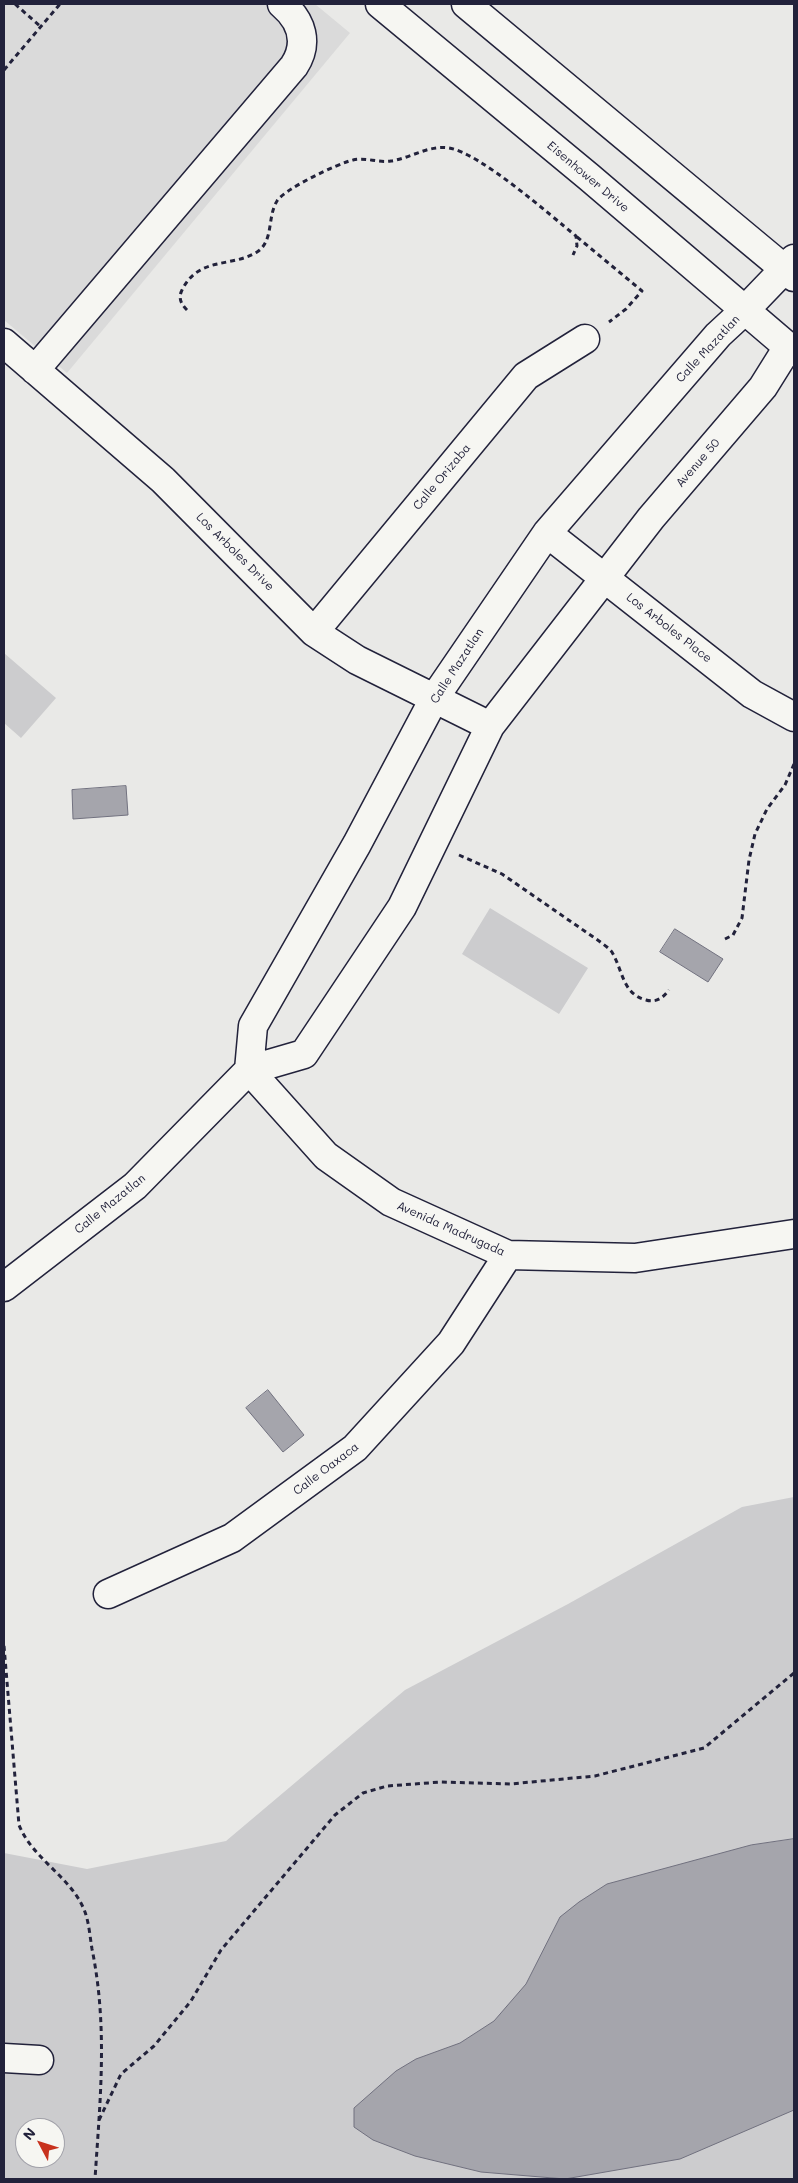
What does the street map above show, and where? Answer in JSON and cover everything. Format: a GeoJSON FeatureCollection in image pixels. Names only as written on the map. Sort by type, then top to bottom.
{"type":"FeatureCollection","features":[{"type":"Feature","properties":{"kind":"street"},"geometry":{"type":"LineString","coordinates":[[35,370],[294,66],[302,49],[301,29],[296,17],[282,4]]}},
{"type":"Feature","properties":{"kind":"street","name":"Eisenhower Drive"},"geometry":{"type":"LineString","coordinates":[[380,4],[745,310],[792,347]]}},
{"type":"Feature","properties":{"kind":"street"},"geometry":{"type":"LineString","coordinates":[[466,4],[791,268]]}},
{"type":"Feature","properties":{"kind":"street","name":"Calle Mazatlan"},"geometry":{"type":"LineString","coordinates":[[249,1070],[252,1026],[357,844],[435,698],[547,533],[718,335],[791,268]]}},
{"type":"Feature","properties":{"kind":"street","name":"Calle Orizaba"},"geometry":{"type":"LineString","coordinates":[[314,632],[526,376],[584,339]]}},
{"type":"Feature","properties":{"kind":"street","name":"Los Arboles Drive"},"geometry":{"type":"LineString","coordinates":[[4,342],[163,480],[314,632],[357,660],[490,726]]}},
{"type":"Feature","properties":{"kind":"street","name":"Avenue 50"},"geometry":{"type":"LineString","coordinates":[[604,577],[763,387],[792,347]]}},
{"type":"Feature","properties":{"kind":"street","name":"Los Arboles Place"},"geometry":{"type":"LineString","coordinates":[[547,533],[752,694],[794,717]]}},
{"type":"Feature","properties":{"kind":"street","name":"Calle Mazatlan"},"geometry":{"type":"LineString","coordinates":[[4,1287],[135,1186],[249,1070],[304,1054],[402,907],[490,726],[604,577]]}},
{"type":"Feature","properties":{"kind":"street","name":"Avenida Madrugada"},"geometry":{"type":"LineString","coordinates":[[249,1070],[326,1156],[391,1202],[508,1255],[635,1258],[794,1234]]}},
{"type":"Feature","properties":{"kind":"street","name":"Calle Oaxaca"},"geometry":{"type":"LineString","coordinates":[[108,1594],[232,1538],[355,1448],[451,1343],[508,1255]]}},
{"type":"Feature","properties":{"kind":"street"},"geometry":{"type":"LineString","coordinates":[[4,2058],[39,2060]]}},
{"type":"Feature","properties":{"kind":"path"},"geometry":{"type":"LineString","coordinates":[[15,4],[41,27]]}},
{"type":"Feature","properties":{"kind":"path"},"geometry":{"type":"LineString","coordinates":[[4,70],[60,4]]}},
{"type":"Feature","properties":{"kind":"path"},"geometry":{"type":"LineString","coordinates":[[187,310],[181,304],[180,294],[186,282],[199,271],[220,262],[237,260],[257,251],[268,239],[277,200],[296,184],[354,159],[389,162],[429,148],[450,148],[473,158],[508,182],[642,291],[626,309],[584,339]]}},
{"type":"Feature","properties":{"kind":"path"},"geometry":{"type":"LineString","coordinates":[[572,255],[577,246],[576,236]]}},
{"type":"Feature","properties":{"kind":"path"},"geometry":{"type":"LineString","coordinates":[[725,939],[734,935],[742,918],[749,860],[755,834],[767,810],[785,785],[794,764]]}},
{"type":"Feature","properties":{"kind":"path"},"geometry":{"type":"LineString","coordinates":[[434,842],[502,874],[599,941],[613,953],[626,987],[638,998],[652,1002],[664,997],[669,990]]}},
{"type":"Feature","properties":{"kind":"path"},"geometry":{"type":"LineString","coordinates":[[4,1646],[19,1825],[25,1841],[66,1883],[85,1911],[95,1963],[104,2058],[95,2179]]}},
{"type":"Feature","properties":{"kind":"path"},"geometry":{"type":"LineString","coordinates":[[99,2120],[121,2074],[154,2046],[191,2001],[221,1950],[335,1815],[363,1793],[388,1786],[441,1782],[510,1784],[595,1776],[704,1748],[794,1673]]}},
{"type":"Feature","properties":{"kind":"shaded area"},"geometry":{"type":"Polygon","coordinates":[[[4,4],[315,4],[350,33],[67,373],[4,320],[4,4]]]}},
{"type":"Feature","properties":{"kind":"shaded area"},"geometry":{"type":"Polygon","coordinates":[[[4,653],[56,698],[21,738],[4,723],[4,653]]]}},
{"type":"Feature","properties":{"kind":"shaded area"},"geometry":{"type":"Polygon","coordinates":[[[126,786],[128,815],[73,819],[72,790],[126,786]]]}},
{"type":"Feature","properties":{"kind":"shaded area"},"geometry":{"type":"Polygon","coordinates":[[[490,908],[588,968],[559,1014],[462,954],[490,908]]]}},
{"type":"Feature","properties":{"kind":"shaded area"},"geometry":{"type":"Polygon","coordinates":[[[675,929],[723,959],[708,982],[660,952],[675,929]]]}},
{"type":"Feature","properties":{"kind":"shaded area"},"geometry":{"type":"Polygon","coordinates":[[[268,1390],[304,1435],[283,1452],[246,1408],[268,1390]]]}},
{"type":"Feature","properties":{"kind":"shaded area"},"geometry":{"type":"Polygon","coordinates":[[[794,1497],[794,2179],[4,2179],[4,1853],[87,1869],[226,1841],[405,1690],[568,1604],[742,1507],[794,1497]]]}},
{"type":"Feature","properties":{"kind":"shaded area"},"geometry":{"type":"Polygon","coordinates":[[[794,1839],[794,2110],[680,2159],[565,2179],[481,2172],[415,2156],[373,2140],[354,2127],[354,2108],[396,2071],[416,2059],[460,2043],[494,2021],[526,1984],[560,1917],[579,1902],[607,1884],[751,1845],[794,1839]]]}}]}
